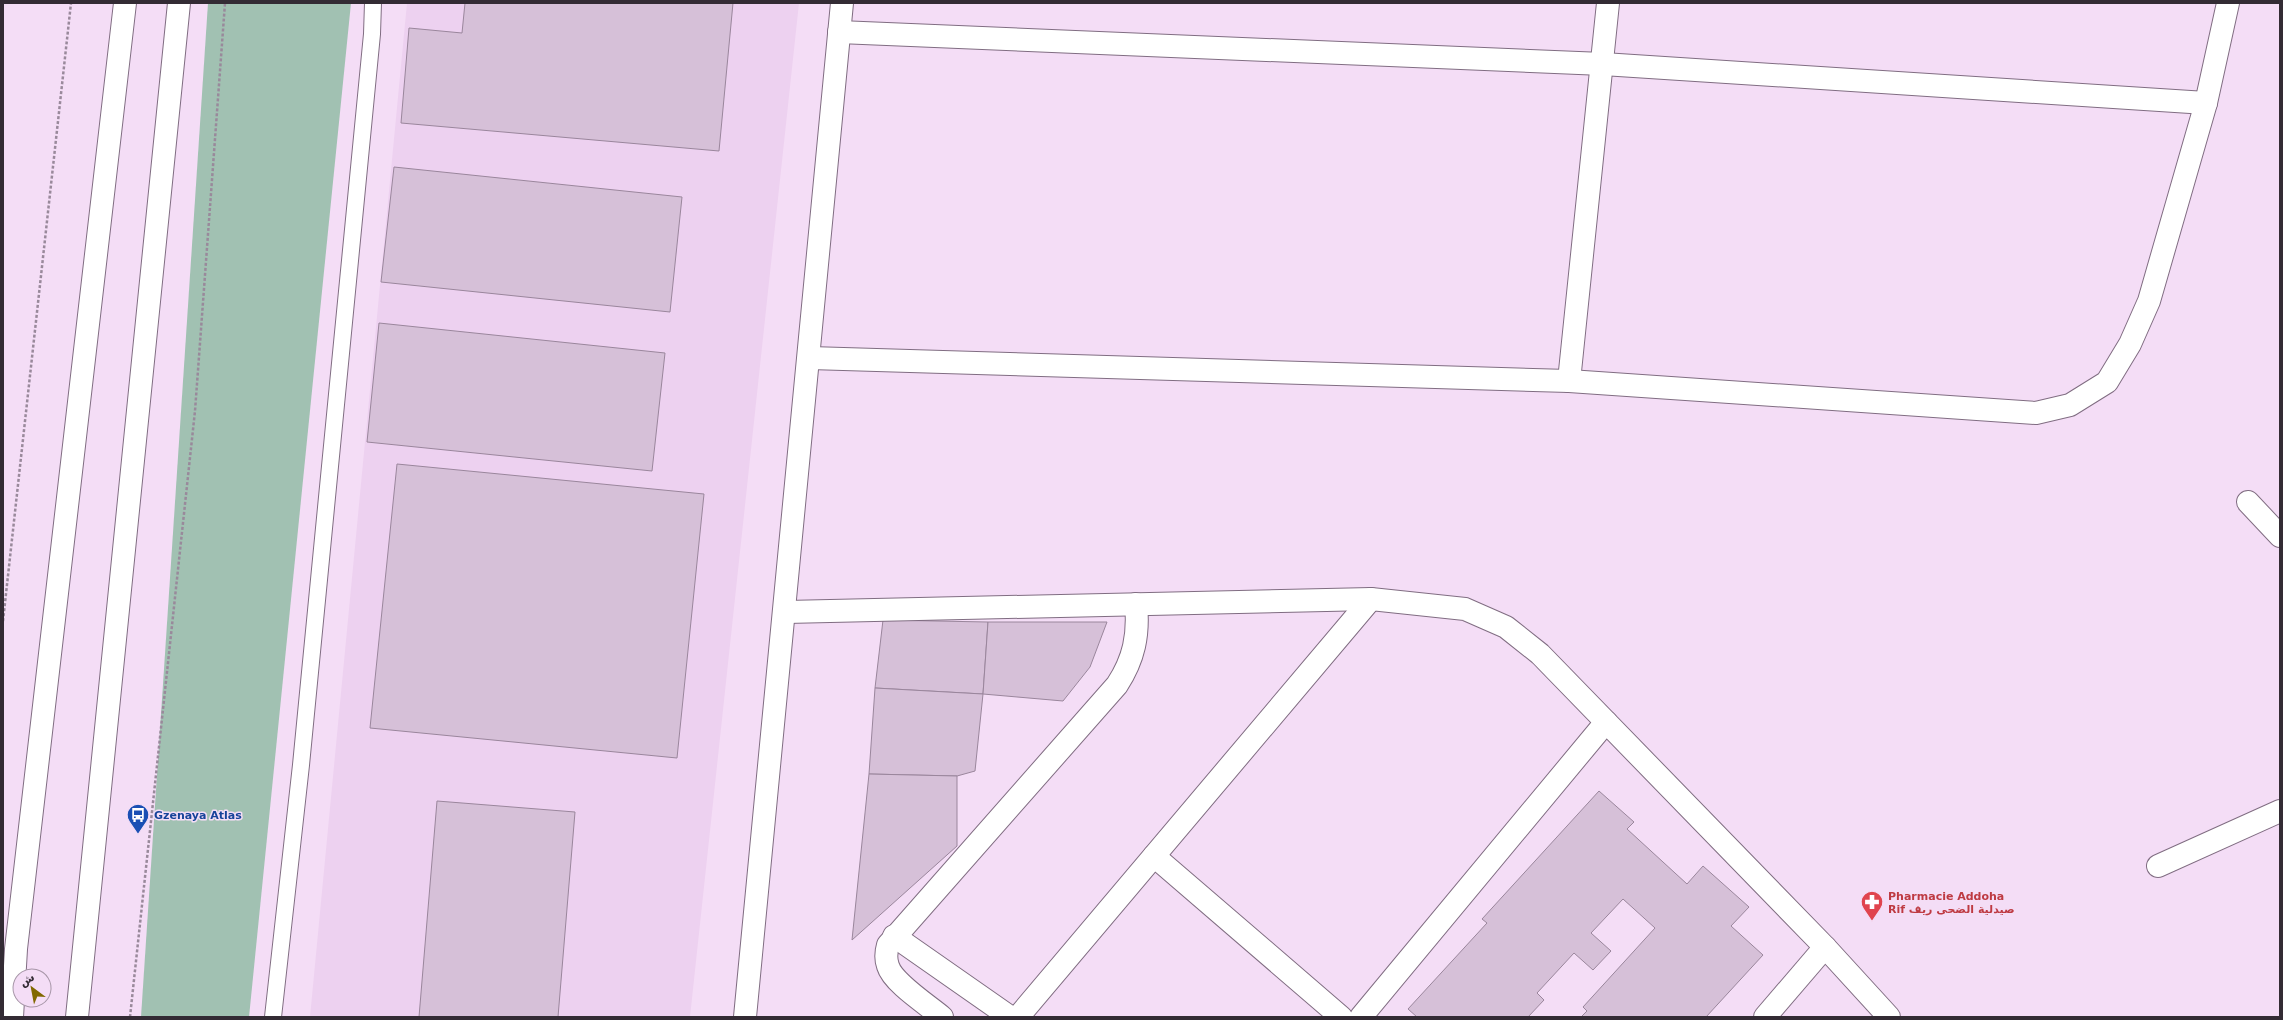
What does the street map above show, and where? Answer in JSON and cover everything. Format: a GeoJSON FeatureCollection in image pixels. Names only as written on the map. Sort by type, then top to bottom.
{"type":"FeatureCollection","features":[{"type":"Feature","properties":{"kind":"main road"},"geometry":{"type":"LineString","coordinates":[[12,1017],[10,955],[125,3]]}},
{"type":"Feature","properties":{"kind":"main road"},"geometry":{"type":"LineString","coordinates":[[77,1017],[179,3]]}},
{"type":"Feature","properties":{"kind":"main road"},"geometry":{"type":"LineString","coordinates":[[745,1017],[786,612],[842,3]]}},
{"type":"Feature","properties":{"kind":"main road"},"geometry":{"type":"LineString","coordinates":[[1568,381],[1603,64],[1608,3]]}},
{"type":"Feature","properties":{"kind":"main road"},"geometry":{"type":"LineString","coordinates":[[810,358],[1568,381],[2036,413],[2070,405],[2107,382],[2130,344],[2149,301],[2206,103],[2228,3]]}},
{"type":"Feature","properties":{"kind":"main road"},"geometry":{"type":"LineString","coordinates":[[839,32],[1603,64],[2206,103]]}},
{"type":"Feature","properties":{"kind":"main road"},"geometry":{"type":"LineString","coordinates":[[2248,502],[2280,536]]}},
{"type":"Feature","properties":{"kind":"main road"},"geometry":{"type":"LineString","coordinates":[[786,612],[1371,599],[1465,609],[1506,627],[1540,654],[1825,947],[1889,1017]]}},
{"type":"Feature","properties":{"kind":"main road"},"geometry":{"type":"LineString","coordinates":[[1018,1017],[1371,599]]}},
{"type":"Feature","properties":{"kind":"main road"},"geometry":{"type":"LineString","coordinates":[[942,1017],[892,975],[888,966],[886,955],[888,944],[1117,685],[1128,666],[1136,644],[1138,624],[1136,604]]}},
{"type":"Feature","properties":{"kind":"main road"},"geometry":{"type":"LineString","coordinates":[[1361,1017],[1606,722]]}},
{"type":"Feature","properties":{"kind":"main road"},"geometry":{"type":"LineString","coordinates":[[2158,866],[2280,811]]}},
{"type":"Feature","properties":{"kind":"main road"},"geometry":{"type":"LineString","coordinates":[[1154,856],[1340,1017]]}},
{"type":"Feature","properties":{"kind":"main road"},"geometry":{"type":"LineString","coordinates":[[894,936],[1010,1017]]}},
{"type":"Feature","properties":{"kind":"main road"},"geometry":{"type":"LineString","coordinates":[[1765,1017],[1825,947]]}},
{"type":"Feature","properties":{"kind":"lane"},"geometry":{"type":"LineString","coordinates":[[273,1017],[303,749],[372,34],[373,3]]}},
{"type":"Feature","properties":{"kind":"path"},"geometry":{"type":"LineString","coordinates":[[3,621],[71,3]]}},
{"type":"Feature","properties":{"kind":"path"},"geometry":{"type":"LineString","coordinates":[[130,1017],[195,411],[225,3]]}},
{"type":"Feature","properties":{"kind":"shaded area"},"geometry":{"type":"Polygon","coordinates":[[[407,3],[799,3],[690,1017],[310,1017],[407,3]]]}},
{"type":"Feature","properties":{"kind":"green space"},"geometry":{"type":"Polygon","coordinates":[[[208,3],[351,3],[249,1017],[141,1017],[208,3]]]}},
{"type":"Feature","properties":{"kind":"building"},"geometry":{"type":"Polygon","coordinates":[[[465,3],[733,3],[719,151],[401,123],[409,28],[462,33],[465,3]]]}},
{"type":"Feature","properties":{"kind":"building"},"geometry":{"type":"Polygon","coordinates":[[[394,167],[682,197],[670,312],[381,282],[394,167]]]}},
{"type":"Feature","properties":{"kind":"building"},"geometry":{"type":"Polygon","coordinates":[[[379,323],[665,353],[652,471],[367,442],[379,323]]]}},
{"type":"Feature","properties":{"kind":"building"},"geometry":{"type":"Polygon","coordinates":[[[397,464],[704,494],[677,758],[370,728],[397,464]]]}},
{"type":"Feature","properties":{"kind":"building"},"geometry":{"type":"Polygon","coordinates":[[[883,620],[988,622],[983,694],[875,688],[883,620]]]}},
{"type":"Feature","properties":{"kind":"building"},"geometry":{"type":"Polygon","coordinates":[[[988,622],[1107,622],[1090,667],[1063,701],[983,694],[988,622]]]}},
{"type":"Feature","properties":{"kind":"building"},"geometry":{"type":"Polygon","coordinates":[[[875,688],[983,694],[975,771],[957,776],[869,774],[875,688]]]}},
{"type":"Feature","properties":{"kind":"building"},"geometry":{"type":"Polygon","coordinates":[[[869,774],[957,776],[957,846],[852,940],[869,774]]]}},
{"type":"Feature","properties":{"kind":"building"},"geometry":{"type":"Polygon","coordinates":[[[1599,791],[1634,822],[1627,829],[1687,884],[1703,866],[1749,907],[1731,926],[1763,955],[1706,1017],[1581,1017],[1587,1011],[1583,1007],[1655,928],[1623,899],[1591,933],[1611,951],[1593,970],[1574,953],[1537,993],[1544,1000],[1528,1017],[1417,1017],[1408,1009],[1487,923],[1482,919],[1599,791]]]}},
{"type":"Feature","properties":{"kind":"building"},"geometry":{"type":"Polygon","coordinates":[[[437,801],[575,812],[558,1017],[419,1017],[437,801]]]}},
{"type":"Feature","properties":{"kind":"place","name":"Gzenaya Atlas"},"geometry":{"type":"Point","coordinates":[138,834]}},
{"type":"Feature","properties":{"kind":"place","name":"Pharmacie Addoha Rif صيدلية الضحى ريف"},"geometry":{"type":"Point","coordinates":[1872,922]}}]}
